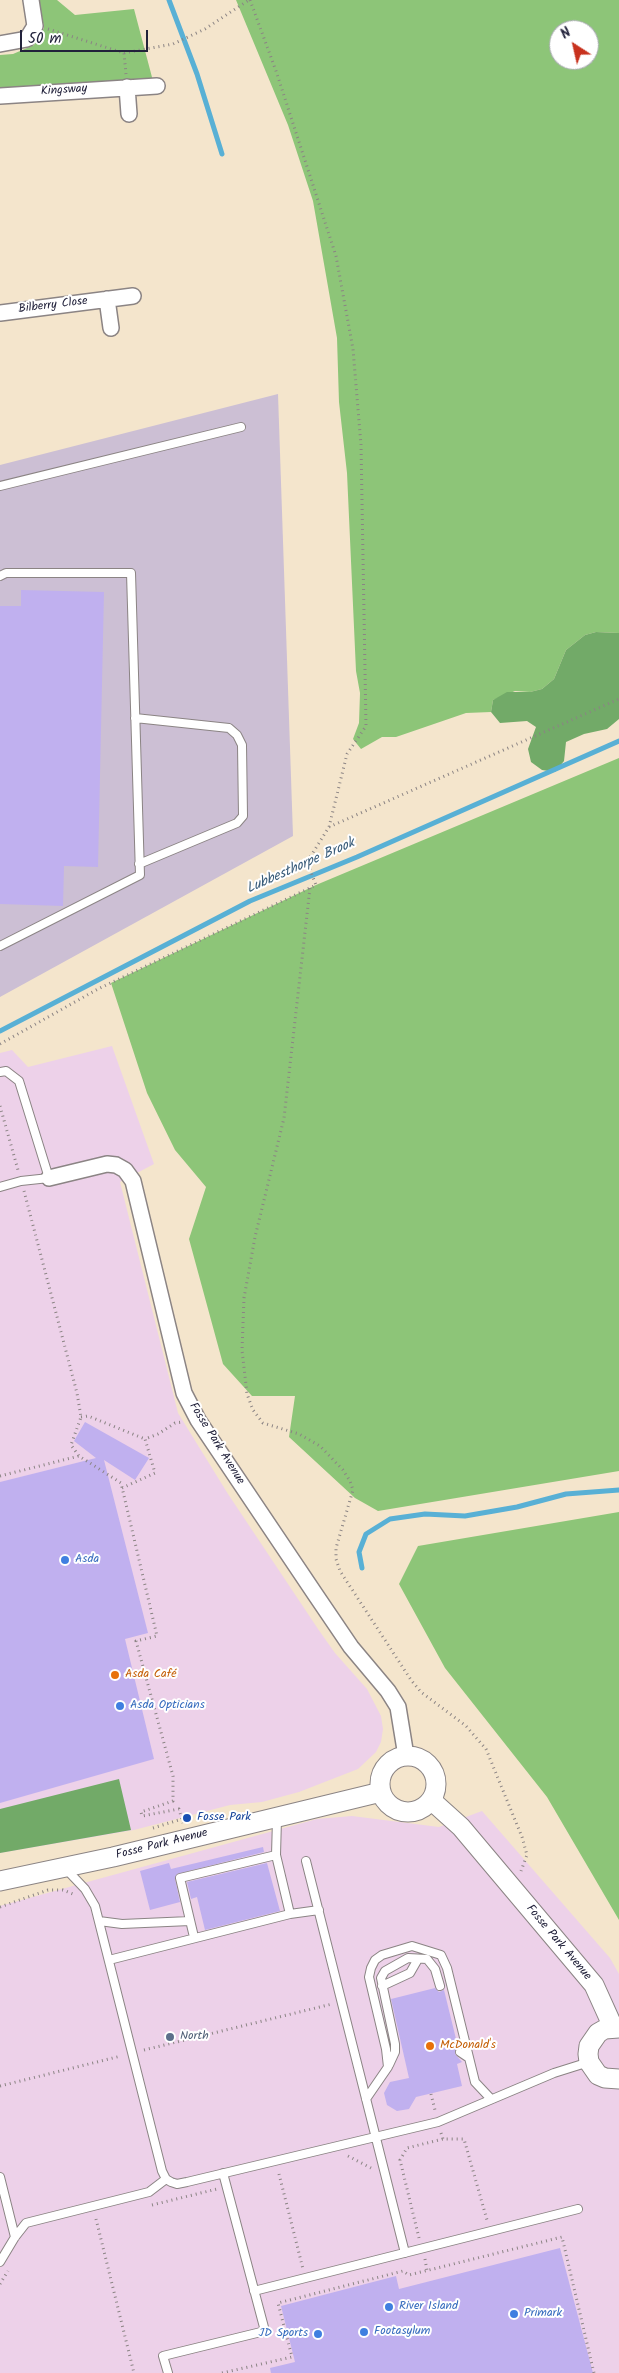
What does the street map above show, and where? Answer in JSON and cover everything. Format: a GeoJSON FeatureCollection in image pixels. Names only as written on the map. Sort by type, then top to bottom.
{"type":"FeatureCollection","features":[{"type":"Feature","properties":{"kind":"street"},"geometry":{"type":"LineString","coordinates":[[0,44],[27,39],[35,26],[31,0]]}},
{"type":"Feature","properties":{"kind":"street","name":"Kingsway"},"geometry":{"type":"LineString","coordinates":[[0,96],[157,86]]}},
{"type":"Feature","properties":{"kind":"street"},"geometry":{"type":"LineString","coordinates":[[127,87],[129,114]]}},
{"type":"Feature","properties":{"kind":"street","name":"Bilberry Close"},"geometry":{"type":"LineString","coordinates":[[0,313],[133,296]]}},
{"type":"Feature","properties":{"kind":"street"},"geometry":{"type":"LineString","coordinates":[[107,299],[111,328]]}},
{"type":"Feature","properties":{"kind":"street","name":"Fosse Park Avenue"},"geometry":{"type":"LineString","coordinates":[[49,1178],[106,1164],[125,1170],[133,1181],[184,1393],[198,1420],[314,1594],[351,1647],[388,1691],[398,1707],[406,1756]]}},
{"type":"Feature","properties":{"kind":"street"},"geometry":{"type":"LineString","coordinates":[[406,1756],[423,1760],[435,1774],[436,1783],[431,1800],[425,1807],[408,1812],[392,1806],[382,1792],[382,1776],[385,1768],[390,1762],[406,1756]]}},
{"type":"Feature","properties":{"kind":"street","name":"Fosse Park Avenue"},"geometry":{"type":"LineString","coordinates":[[0,1880],[65,1868],[382,1792]]}},
{"type":"Feature","properties":{"kind":"street","name":"Fosse Park Avenue"},"geometry":{"type":"LineString","coordinates":[[431,1800],[461,1827],[594,1985],[616,2028]]}},
{"type":"Feature","properties":{"kind":"street"},"geometry":{"type":"LineString","coordinates":[[616,2028],[598,2033],[592,2039],[589,2046],[589,2062],[598,2075],[605,2078],[619,2079]]}},
{"type":"Feature","properties":{"kind":"lane"},"geometry":{"type":"LineString","coordinates":[[0,486],[240,427]]}},
{"type":"Feature","properties":{"kind":"lane"},"geometry":{"type":"LineString","coordinates":[[0,576],[6,573],[131,572],[140,864],[140,876],[0,946]]}},
{"type":"Feature","properties":{"kind":"lane"},"geometry":{"type":"LineString","coordinates":[[135,718],[228,728],[237,735],[242,745],[243,816],[237,823],[140,864]]}},
{"type":"Feature","properties":{"kind":"lane"},"geometry":{"type":"LineString","coordinates":[[0,1072],[6,1072],[19,1081],[49,1178],[21,1181],[0,1187]]}},
{"type":"Feature","properties":{"kind":"lane"},"geometry":{"type":"LineString","coordinates":[[277,1818],[276,1854],[290,1914]]}},
{"type":"Feature","properties":{"kind":"lane"},"geometry":{"type":"LineString","coordinates":[[194,1937],[180,1878],[276,1854]]}},
{"type":"Feature","properties":{"kind":"lane"},"geometry":{"type":"LineString","coordinates":[[306,1861],[405,2254]]}},
{"type":"Feature","properties":{"kind":"lane"},"geometry":{"type":"LineString","coordinates":[[65,1868],[90,1896],[99,1921],[162,2171],[166,2179],[177,2184],[438,2122],[554,2073],[589,2062]]}},
{"type":"Feature","properties":{"kind":"lane"},"geometry":{"type":"LineString","coordinates":[[109,1960],[290,1914],[319,1910]]}},
{"type":"Feature","properties":{"kind":"lane"},"geometry":{"type":"LineString","coordinates":[[99,1921],[122,1924],[190,1921]]}},
{"type":"Feature","properties":{"kind":"lane"},"geometry":{"type":"LineString","coordinates":[[388,2067],[386,2049],[369,1977],[375,1960],[382,1955],[412,1946],[441,1955],[447,1968],[475,2082],[491,2099]]}},
{"type":"Feature","properties":{"kind":"lane"},"geometry":{"type":"LineString","coordinates":[[366,2099],[388,2067],[395,2052],[381,1978],[385,1971],[408,1958],[427,1960],[436,1969],[440,1986]]}},
{"type":"Feature","properties":{"kind":"lane"},"geometry":{"type":"LineString","coordinates":[[382,1986],[410,1973],[418,1959]]}},
{"type":"Feature","properties":{"kind":"lane"},"geometry":{"type":"LineString","coordinates":[[460,2052],[469,2058]]}},
{"type":"Feature","properties":{"kind":"lane"},"geometry":{"type":"LineString","coordinates":[[168,2373],[163,2356],[265,2331],[223,2173]]}},
{"type":"Feature","properties":{"kind":"lane"},"geometry":{"type":"LineString","coordinates":[[0,2177],[15,2237]]}},
{"type":"Feature","properties":{"kind":"lane"},"geometry":{"type":"LineString","coordinates":[[0,2262],[26,2223],[149,2192],[166,2179]]}},
{"type":"Feature","properties":{"kind":"lane"},"geometry":{"type":"LineString","coordinates":[[254,2290],[306,2279],[578,2210]]}},
{"type":"Feature","properties":{"kind":"path"},"geometry":{"type":"LineString","coordinates":[[0,1044],[98,989],[316,885],[307,862],[329,827],[347,754],[366,726],[361,445],[352,349],[336,256],[276,71],[249,0],[205,29],[173,44],[124,53],[35,26]]}},
{"type":"Feature","properties":{"kind":"path"},"geometry":{"type":"LineString","coordinates":[[124,53],[127,87]]}},
{"type":"Feature","properties":{"kind":"path"},"geometry":{"type":"LineString","coordinates":[[329,827],[619,699]]}},
{"type":"Feature","properties":{"kind":"path"},"geometry":{"type":"LineString","coordinates":[[310,888],[284,1118],[255,1238],[244,1298],[242,1350],[247,1394],[253,1410],[263,1422],[299,1434],[320,1446],[343,1470],[350,1481],[353,1490],[336,1548],[336,1559],[340,1571],[411,1680],[421,1692],[466,1726],[486,1750],[522,1837],[527,1855],[522,1871],[510,1885]]}},
{"type":"Feature","properties":{"kind":"path"},"geometry":{"type":"LineString","coordinates":[[0,1106],[77,1393],[81,1417],[72,1445],[79,1456],[121,1483],[157,1636],[136,1641],[173,1776],[172,1801],[141,1812],[142,1816],[179,1809],[188,1839]]}},
{"type":"Feature","properties":{"kind":"path"},"geometry":{"type":"LineString","coordinates":[[81,1417],[88,1416],[145,1439],[158,1434],[175,1423],[198,1420]]}},
{"type":"Feature","properties":{"kind":"path"},"geometry":{"type":"LineString","coordinates":[[122,1488],[155,1473],[145,1439]]}},
{"type":"Feature","properties":{"kind":"path"},"geometry":{"type":"LineString","coordinates":[[0,1476],[79,1456]]}},
{"type":"Feature","properties":{"kind":"path"},"geometry":{"type":"LineString","coordinates":[[0,1907],[48,1890],[63,1890],[76,1896]]}},
{"type":"Feature","properties":{"kind":"path"},"geometry":{"type":"LineString","coordinates":[[0,2086],[341,2001]]}},
{"type":"Feature","properties":{"kind":"path"},"geometry":{"type":"LineString","coordinates":[[431,2094],[443,2139]]}},
{"type":"Feature","properties":{"kind":"path"},"geometry":{"type":"LineString","coordinates":[[427,2270],[400,2160],[407,2148],[443,2139],[464,2138],[491,2232]]}},
{"type":"Feature","properties":{"kind":"path"},"geometry":{"type":"LineString","coordinates":[[339,2158],[347,2156],[344,2143]]}},
{"type":"Feature","properties":{"kind":"path"},"geometry":{"type":"LineString","coordinates":[[270,2176],[287,2171]]}},
{"type":"Feature","properties":{"kind":"path"},"geometry":{"type":"LineString","coordinates":[[279,2174],[306,2279]]}},
{"type":"Feature","properties":{"kind":"path"},"geometry":{"type":"LineString","coordinates":[[143,2208],[227,2187]]}},
{"type":"Feature","properties":{"kind":"path"},"geometry":{"type":"LineString","coordinates":[[87,2221],[105,2217]]}},
{"type":"Feature","properties":{"kind":"path"},"geometry":{"type":"LineString","coordinates":[[96,2219],[134,2373]]}},
{"type":"Feature","properties":{"kind":"path"},"geometry":{"type":"LineString","coordinates":[[222,2373],[292,2357],[278,2304],[403,2271],[409,2275],[562,2237],[594,2373]]}},
{"type":"Feature","properties":{"kind":"path"},"geometry":{"type":"LineString","coordinates":[[0,2284],[10,2267]]}},
{"type":"Feature","properties":{"kind":"shaded area"},"geometry":{"type":"Polygon","coordinates":[[[278,394],[293,836],[0,997],[0,465],[278,394]]]}},
{"type":"Feature","properties":{"kind":"shaded area"},"geometry":{"type":"Polygon","coordinates":[[[112,1046],[154,1164],[120,1182],[178,1413],[228,1494],[318,1629],[335,1653],[367,1689],[381,1716],[383,1729],[381,1742],[376,1752],[358,1769],[299,1792],[262,1802],[230,1805],[134,1830],[0,1853],[0,1053],[12,1050],[28,1067],[112,1046]]]}},
{"type":"Feature","properties":{"kind":"shaded area","name":"Fosse Park"},"geometry":{"type":"Polygon","coordinates":[[[482,1811],[610,1958],[619,1974],[619,2373],[0,2373],[0,1906],[317,1819],[352,1816],[439,1827],[482,1811]]]}},
{"type":"Feature","properties":{"kind":"green space"},"geometry":{"type":"Polygon","coordinates":[[[39,0],[57,0],[75,15],[134,9],[153,81],[0,90],[0,55],[13,54],[34,45],[44,28],[39,0]]]}},
{"type":"Feature","properties":{"kind":"green space"},"geometry":{"type":"Polygon","coordinates":[[[236,0],[619,0],[619,633],[596,632],[585,635],[566,650],[554,679],[542,689],[530,692],[515,691],[493,700],[491,712],[466,713],[396,737],[382,737],[361,749],[353,739],[359,723],[360,693],[356,671],[347,473],[339,402],[337,338],[313,201],[288,125],[236,0]]]}},
{"type":"Feature","properties":{"kind":"green space"},"geometry":{"type":"Polygon","coordinates":[[[596,632],[619,633],[619,719],[607,729],[584,734],[566,742],[564,761],[555,772],[542,770],[531,762],[528,749],[536,727],[527,721],[500,723],[491,712],[493,700],[507,692],[530,692],[542,689],[554,679],[566,650],[585,635],[596,632]]]}},
{"type":"Feature","properties":{"kind":"green space"},"geometry":{"type":"Polygon","coordinates":[[[619,758],[619,1471],[378,1511],[355,1498],[289,1437],[295,1396],[252,1396],[223,1364],[189,1239],[206,1187],[175,1150],[147,1093],[111,983],[316,885],[619,758]]]}},
{"type":"Feature","properties":{"kind":"green space"},"geometry":{"type":"Polygon","coordinates":[[[619,1512],[619,1920],[547,1797],[445,1668],[399,1584],[418,1546],[619,1512]]]}},
{"type":"Feature","properties":{"kind":"green space"},"geometry":{"type":"Polygon","coordinates":[[[119,1779],[131,1830],[0,1853],[0,1809],[119,1779]]]}},
{"type":"Feature","properties":{"kind":"building"},"geometry":{"type":"Polygon","coordinates":[[[21,590],[104,592],[98,867],[64,866],[63,906],[0,904],[0,606],[21,606],[21,590]]]}},
{"type":"Feature","properties":{"kind":"building","name":"Asda"},"geometry":{"type":"Polygon","coordinates":[[[85,1422],[149,1458],[135,1480],[104,1460],[148,1633],[125,1639],[154,1759],[0,1803],[0,1482],[96,1458],[74,1441],[85,1422]]]}},
{"type":"Feature","properties":{"kind":"building"},"geometry":{"type":"Polygon","coordinates":[[[263,1847],[264,1852],[177,1874],[175,1879],[180,1902],[150,1910],[140,1871],[169,1863],[171,1869],[263,1847]]]}},
{"type":"Feature","properties":{"kind":"building"},"geometry":{"type":"Polygon","coordinates":[[[267,1863],[280,1911],[205,1930],[197,1897],[191,1899],[187,1882],[267,1863]]]}},
{"type":"Feature","properties":{"kind":"building","name":"McDonald's"},"geometry":{"type":"Polygon","coordinates":[[[435,1988],[439,1992],[444,1990],[458,2047],[455,2054],[462,2062],[457,2064],[462,2086],[416,2097],[409,2109],[397,2111],[387,2105],[384,2093],[390,2082],[409,2078],[391,1999],[435,1988]]]}},
{"type":"Feature","properties":{"kind":"building"},"geometry":{"type":"Polygon","coordinates":[[[560,2248],[593,2373],[271,2373],[270,2368],[295,2362],[281,2306],[396,2276],[399,2289],[560,2248]]]}},
{"type":"Feature","properties":{"kind":"waterway"},"geometry":{"type":"LineString","coordinates":[[169,0],[197,74],[222,154]]}},
{"type":"Feature","properties":{"kind":"waterway","name":"Lubbesthorpe Brook"},"geometry":{"type":"LineString","coordinates":[[0,1031],[250,901],[357,857],[619,741]]}},
{"type":"Feature","properties":{"kind":"waterway"},"geometry":{"type":"LineString","coordinates":[[362,1568],[359,1552],[366,1534],[390,1519],[425,1514],[465,1516],[517,1507],[566,1494],[619,1490]]}},
{"type":"Feature","properties":{"kind":"place","name":"Asda"},"geometry":{"type":"Point","coordinates":[65,1560]}},
{"type":"Feature","properties":{"kind":"place","name":"Asda Café"},"geometry":{"type":"Point","coordinates":[115,1675]}},
{"type":"Feature","properties":{"kind":"place","name":"Asda Opticians"},"geometry":{"type":"Point","coordinates":[120,1706]}},
{"type":"Feature","properties":{"kind":"place","name":"Fosse Park"},"geometry":{"type":"Point","coordinates":[187,1818]}},
{"type":"Feature","properties":{"kind":"place","name":"North"},"geometry":{"type":"Point","coordinates":[170,2037]}},
{"type":"Feature","properties":{"kind":"place","name":"McDonald's"},"geometry":{"type":"Point","coordinates":[430,2046]}},
{"type":"Feature","properties":{"kind":"place","name":"River Island"},"geometry":{"type":"Point","coordinates":[389,2307]}},
{"type":"Feature","properties":{"kind":"place","name":"Primark"},"geometry":{"type":"Point","coordinates":[514,2314]}},
{"type":"Feature","properties":{"kind":"place","name":"Footasylum"},"geometry":{"type":"Point","coordinates":[364,2332]}},
{"type":"Feature","properties":{"kind":"place","name":"JD Sports"},"geometry":{"type":"Point","coordinates":[318,2334]}}]}
